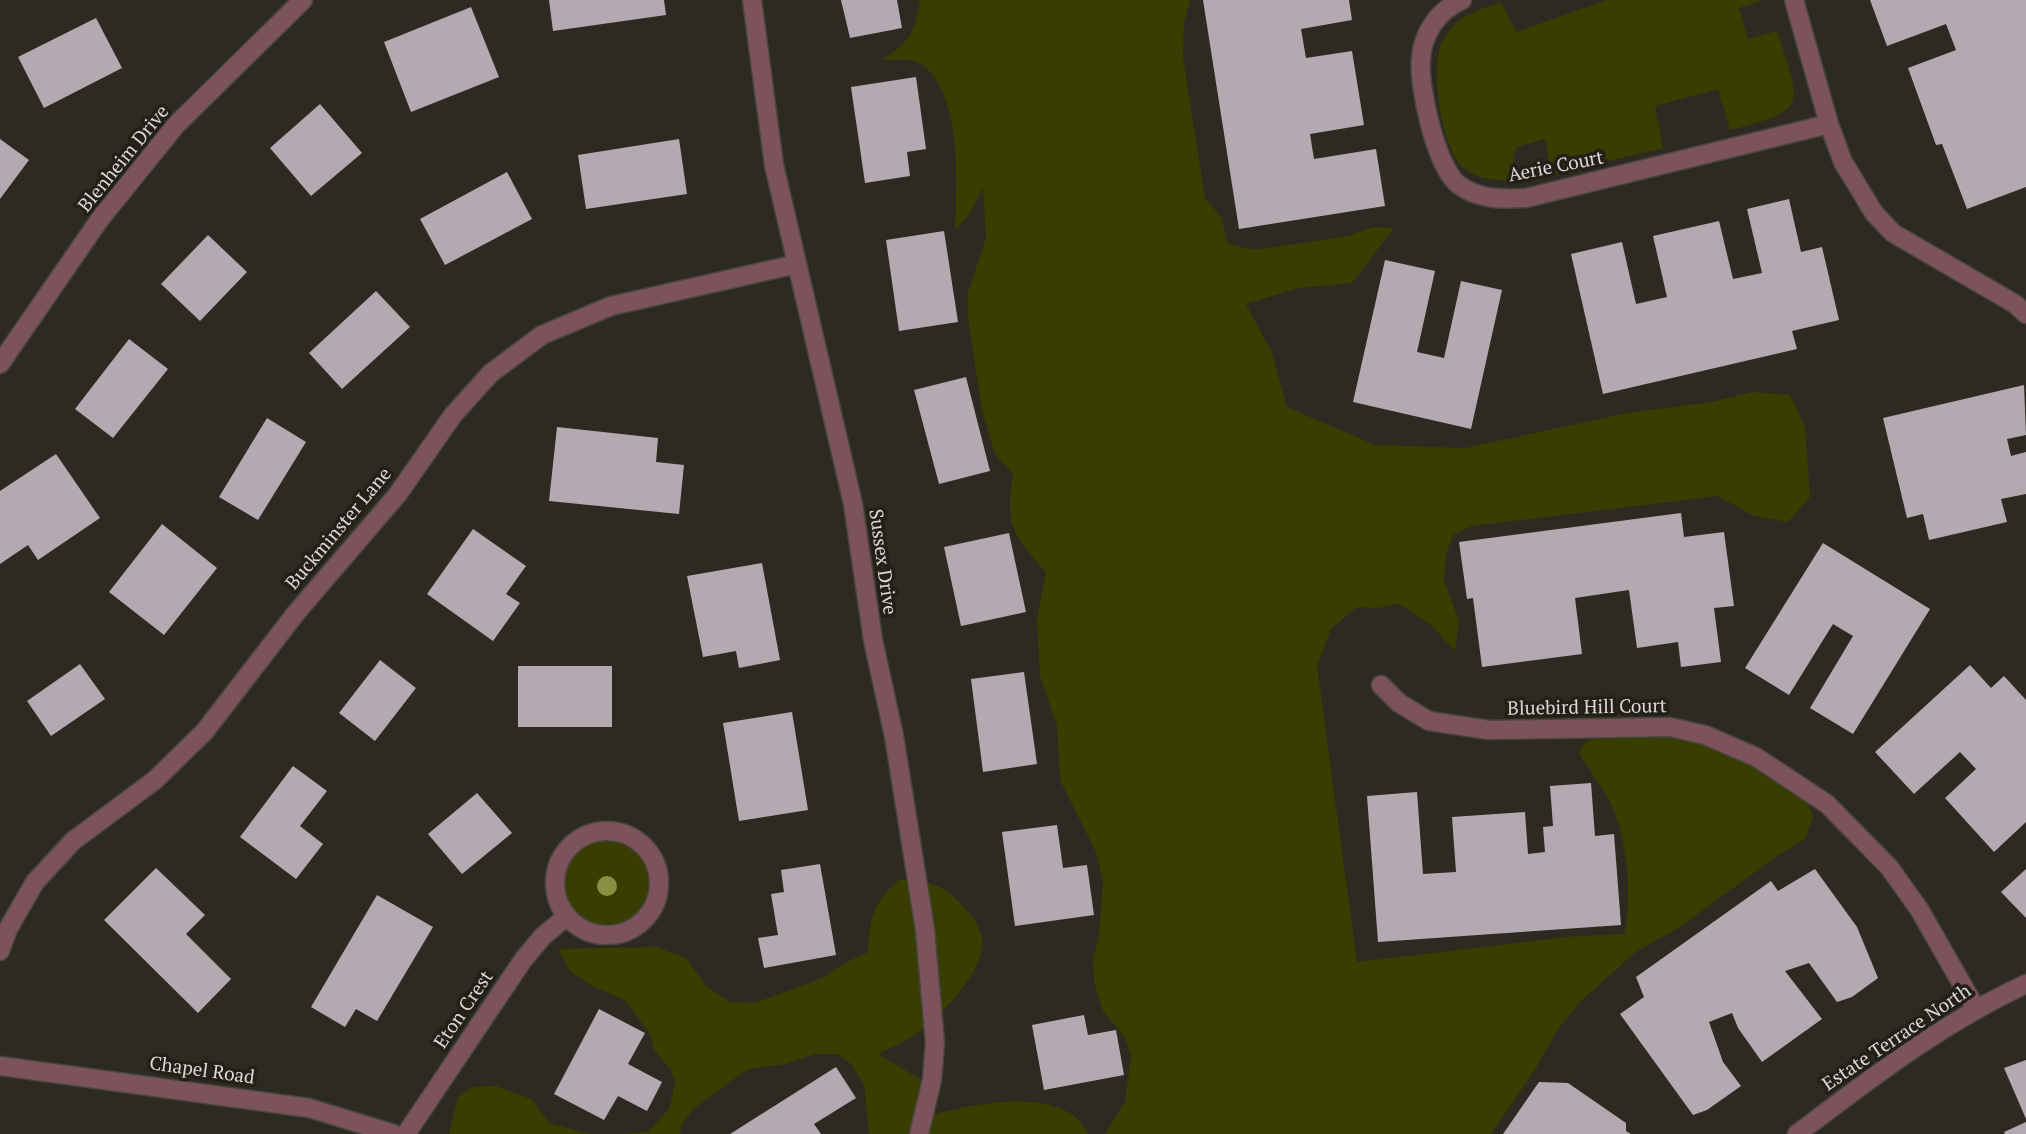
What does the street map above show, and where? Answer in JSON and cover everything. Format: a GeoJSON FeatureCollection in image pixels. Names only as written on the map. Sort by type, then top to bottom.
{"type":"FeatureCollection","features":[{"type":"Feature","properties":{"kind":"street","name":"Blenheim Drive"},"geometry":{"type":"LineString","coordinates":[[0,364],[100,219],[176,125],[303,0]]}},
{"type":"Feature","properties":{"kind":"street","name":"Sussex Drive"},"geometry":{"type":"LineString","coordinates":[[752,0],[774,165],[853,504],[873,640],[894,736],[925,930],[935,1043],[932,1080],[919,1134]]}},
{"type":"Feature","properties":{"kind":"street","name":"Aerie Court"},"geometry":{"type":"LineString","coordinates":[[1462,0],[1434,19],[1420,58],[1438,156],[1446,173],[1471,193],[1492,199],[1526,198],[1829,124]]}},
{"type":"Feature","properties":{"kind":"street"},"geometry":{"type":"LineString","coordinates":[[1794,0],[1829,124],[1843,162],[1874,213],[1893,233],[2015,304],[2026,314]]}},
{"type":"Feature","properties":{"kind":"street","name":"Buckminster Lane"},"geometry":{"type":"LineString","coordinates":[[0,951],[8,929],[35,882],[73,841],[155,780],[205,731],[296,613],[398,494],[453,415],[491,373],[542,335],[611,306],[797,264]]}},
{"type":"Feature","properties":{"kind":"street","name":"Bluebird Hill Court"},"geometry":{"type":"LineString","coordinates":[[1381,685],[1399,703],[1429,721],[1489,730],[1670,727],[1705,734],[1756,757],[1827,804],[1889,867],[1919,909],[1975,1007]]}},
{"type":"Feature","properties":{"kind":"street"},"geometry":{"type":"LineString","coordinates":[[609,830],[624,833],[649,851],[657,866],[660,882],[657,899],[650,914],[638,926],[624,933],[608,936],[578,928],[566,917],[558,901],[556,875],[566,850],[580,838],[609,830]]}},
{"type":"Feature","properties":{"kind":"street","name":"Eton Crest"},"geometry":{"type":"LineString","coordinates":[[406,1134],[523,960],[543,936],[566,917]]}},
{"type":"Feature","properties":{"kind":"street","name":"Estate Terrace North"},"geometry":{"type":"LineString","coordinates":[[1797,1134],[1900,1056],[1975,1007],[2026,984]]}},
{"type":"Feature","properties":{"kind":"street","name":"Chapel Road"},"geometry":{"type":"LineString","coordinates":[[0,1066],[309,1108],[394,1134]]}},
{"type":"Feature","properties":{"kind":"green space"},"geometry":{"type":"Polygon","coordinates":[[[920,0],[1190,0],[1184,23],[1183,58],[1205,198],[1221,217],[1228,244],[1255,250],[1349,236],[1373,227],[1394,228],[1352,283],[1299,288],[1246,304],[1272,353],[1287,407],[1375,445],[1465,448],[1627,413],[1712,402],[1752,392],[1790,395],[1805,427],[1810,497],[1788,522],[1754,516],[1718,496],[1472,526],[1453,535],[1446,554],[1444,581],[1459,620],[1455,651],[1430,624],[1399,604],[1378,608],[1357,607],[1331,629],[1317,666],[1357,962],[1576,936],[1624,934],[1628,886],[1621,833],[1611,804],[1579,753],[1585,742],[1600,736],[1705,735],[1807,797],[1813,818],[1805,839],[1777,856],[1680,927],[1637,951],[1583,999],[1558,1029],[1536,1068],[1491,1134],[1105,1134],[1125,1102],[1131,1056],[1125,1038],[1103,1011],[1094,982],[1093,958],[1099,935],[1103,882],[1096,852],[1060,780],[1057,726],[1040,676],[1037,619],[1046,572],[1026,549],[1014,528],[1010,505],[1013,474],[995,454],[982,410],[968,318],[968,292],[986,238],[983,188],[969,215],[955,230],[956,167],[951,120],[945,98],[936,80],[920,63],[882,60],[910,35],[920,0]]]}},
{"type":"Feature","properties":{"kind":"green space"},"geometry":{"type":"Polygon","coordinates":[[[1607,0],[1764,0],[1739,8],[1748,39],[1777,31],[1791,74],[1793,100],[1787,109],[1775,116],[1730,130],[1718,89],[1655,106],[1663,148],[1551,175],[1545,139],[1516,147],[1509,181],[1482,177],[1465,169],[1453,154],[1440,106],[1438,56],[1446,35],[1458,21],[1501,2],[1516,32],[1607,0]]]}},
{"type":"Feature","properties":{"kind":"green space"},"geometry":{"type":"Polygon","coordinates":[[[607,831],[627,835],[644,846],[655,863],[659,883],[655,903],[644,920],[627,931],[607,935],[587,931],[570,920],[559,903],[555,883],[559,863],[570,846],[587,835],[607,831]]]}},
{"type":"Feature","properties":{"kind":"green space"},"geometry":{"type":"Polygon","coordinates":[[[899,880],[936,885],[950,894],[971,915],[979,927],[982,941],[974,970],[954,999],[914,1035],[878,1054],[920,1079],[933,1115],[994,1103],[1041,1103],[1061,1109],[1077,1119],[1088,1134],[869,1134],[864,1084],[851,1064],[837,1054],[815,1054],[786,1064],[748,1069],[693,1109],[682,1124],[680,1134],[620,1134],[648,1132],[669,1109],[675,1083],[671,1070],[654,1050],[651,1036],[625,1000],[592,986],[570,971],[558,949],[656,947],[686,958],[706,986],[730,1002],[755,1003],[825,977],[841,965],[868,952],[874,912],[883,896],[899,880]]]}},
{"type":"Feature","properties":{"kind":"green space"},"geometry":{"type":"Polygon","coordinates":[[[496,1086],[531,1099],[549,1123],[590,1134],[449,1134],[458,1097],[472,1087],[496,1086]]]}},
{"type":"Feature","properties":{"kind":"building"},"geometry":{"type":"Polygon","coordinates":[[[549,0],[664,0],[666,15],[553,31],[549,0]]]}},
{"type":"Feature","properties":{"kind":"building"},"geometry":{"type":"Polygon","coordinates":[[[841,0],[897,0],[902,28],[850,38],[841,0]]]}},
{"type":"Feature","properties":{"kind":"building"},"geometry":{"type":"Polygon","coordinates":[[[1203,0],[1349,0],[1352,20],[1301,29],[1306,58],[1352,51],[1364,125],[1310,134],[1314,159],[1376,149],[1385,206],[1239,229],[1203,0]]]}},
{"type":"Feature","properties":{"kind":"building"},"geometry":{"type":"Polygon","coordinates":[[[1870,0],[2026,0],[2026,187],[1967,209],[1942,144],[1936,145],[1908,68],[1956,50],[1946,24],[1887,46],[1870,0]]]}},
{"type":"Feature","properties":{"kind":"building"},"geometry":{"type":"Polygon","coordinates":[[[471,7],[499,77],[411,112],[384,42],[471,7]]]}},
{"type":"Feature","properties":{"kind":"building"},"geometry":{"type":"Polygon","coordinates":[[[96,18],[122,68],[44,108],[18,57],[96,18]]]}},
{"type":"Feature","properties":{"kind":"building"},"geometry":{"type":"Polygon","coordinates":[[[916,77],[926,149],[907,152],[910,176],[865,183],[851,87],[916,77]]]}},
{"type":"Feature","properties":{"kind":"building"},"geometry":{"type":"Polygon","coordinates":[[[320,104],[362,153],[311,196],[270,148],[320,104]]]}},
{"type":"Feature","properties":{"kind":"building"},"geometry":{"type":"Polygon","coordinates":[[[0,139],[29,160],[0,199],[0,139]]]}},
{"type":"Feature","properties":{"kind":"building"},"geometry":{"type":"Polygon","coordinates":[[[679,139],[687,194],[586,209],[578,155],[679,139]]]}},
{"type":"Feature","properties":{"kind":"building"},"geometry":{"type":"Polygon","coordinates":[[[507,172],[532,219],[445,265],[420,219],[507,172]]]}},
{"type":"Feature","properties":{"kind":"building"},"geometry":{"type":"Polygon","coordinates":[[[1789,199],[1801,252],[1822,247],[1839,320],[1792,331],[1797,349],[1603,394],[1571,254],[1622,242],[1636,304],[1667,297],[1653,236],[1719,221],[1733,279],[1762,273],[1747,209],[1789,199]]]}},
{"type":"Feature","properties":{"kind":"building"},"geometry":{"type":"Polygon","coordinates":[[[944,231],[958,322],[899,331],[886,240],[944,231]]]}},
{"type":"Feature","properties":{"kind":"building"},"geometry":{"type":"Polygon","coordinates":[[[208,235],[247,272],[200,321],[161,284],[208,235]]]}},
{"type":"Feature","properties":{"kind":"building"},"geometry":{"type":"Polygon","coordinates":[[[1385,260],[1435,271],[1417,352],[1444,358],[1461,281],[1502,290],[1471,429],[1353,402],[1385,260]]]}},
{"type":"Feature","properties":{"kind":"building"},"geometry":{"type":"Polygon","coordinates":[[[376,291],[410,327],[342,389],[309,353],[376,291]]]}},
{"type":"Feature","properties":{"kind":"building"},"geometry":{"type":"Polygon","coordinates":[[[129,339],[168,369],[113,438],[75,409],[129,339]]]}},
{"type":"Feature","properties":{"kind":"building"},"geometry":{"type":"Polygon","coordinates":[[[966,377],[990,471],[939,484],[914,390],[966,377]]]}},
{"type":"Feature","properties":{"kind":"building"},"geometry":{"type":"Polygon","coordinates":[[[2024,385],[2026,435],[2007,439],[2011,456],[2026,452],[2026,494],[2001,499],[2007,522],[1929,540],[1923,514],[1907,518],[1883,418],[2024,385]]]}},
{"type":"Feature","properties":{"kind":"building"},"geometry":{"type":"Polygon","coordinates":[[[267,418],[306,442],[258,520],[219,497],[267,418]]]}},
{"type":"Feature","properties":{"kind":"building"},"geometry":{"type":"Polygon","coordinates":[[[557,427],[658,438],[656,462],[684,465],[679,514],[549,501],[557,427]]]}},
{"type":"Feature","properties":{"kind":"building"},"geometry":{"type":"Polygon","coordinates":[[[56,454],[100,518],[38,560],[28,545],[0,564],[0,491],[56,454]]]}},
{"type":"Feature","properties":{"kind":"building"},"geometry":{"type":"Polygon","coordinates":[[[1681,513],[1684,537],[1724,532],[1734,606],[1714,608],[1721,662],[1681,667],[1678,642],[1637,648],[1629,590],[1575,598],[1582,654],[1482,667],[1473,598],[1467,599],[1459,542],[1681,513]]]}},
{"type":"Feature","properties":{"kind":"building"},"geometry":{"type":"Polygon","coordinates":[[[162,524],[217,568],[164,635],[109,592],[162,524]]]}},
{"type":"Feature","properties":{"kind":"building"},"geometry":{"type":"Polygon","coordinates":[[[473,529],[526,566],[506,594],[520,603],[493,641],[427,594],[473,529]]]}},
{"type":"Feature","properties":{"kind":"building"},"geometry":{"type":"Polygon","coordinates":[[[1009,533],[1026,612],[961,626],[944,547],[1009,533]]]}},
{"type":"Feature","properties":{"kind":"building"},"geometry":{"type":"Polygon","coordinates":[[[1823,543],[1930,609],[1853,734],[1810,708],[1853,636],[1833,624],[1789,695],[1745,668],[1823,543]]]}},
{"type":"Feature","properties":{"kind":"building"},"geometry":{"type":"Polygon","coordinates":[[[762,563],[780,660],[739,668],[736,651],[703,657],[687,576],[762,563]]]}},
{"type":"Feature","properties":{"kind":"building"},"geometry":{"type":"Polygon","coordinates":[[[380,660],[416,688],[375,741],[339,713],[380,660]]]}},
{"type":"Feature","properties":{"kind":"building"},"geometry":{"type":"Polygon","coordinates":[[[80,664],[105,699],[51,736],[27,701],[80,664]]]}},
{"type":"Feature","properties":{"kind":"building"},"geometry":{"type":"Polygon","coordinates":[[[1970,665],[1991,688],[2004,676],[2026,700],[2026,822],[1994,852],[1945,798],[1976,769],[1960,752],[1914,794],[1875,752],[1970,665]]]}},
{"type":"Feature","properties":{"kind":"building"},"geometry":{"type":"Polygon","coordinates":[[[518,666],[612,666],[612,727],[518,727],[518,666]]]}},
{"type":"Feature","properties":{"kind":"building"},"geometry":{"type":"Polygon","coordinates":[[[1024,672],[1037,764],[983,772],[971,679],[1024,672]]]}},
{"type":"Feature","properties":{"kind":"building"},"geometry":{"type":"Polygon","coordinates":[[[792,712],[808,810],[739,821],[723,723],[792,712]]]}},
{"type":"Feature","properties":{"kind":"building"},"geometry":{"type":"Polygon","coordinates":[[[293,766],[327,791],[300,826],[323,844],[296,879],[240,837],[293,766]]]}},
{"type":"Feature","properties":{"kind":"building"},"geometry":{"type":"Polygon","coordinates":[[[1591,783],[1595,836],[1614,834],[1621,925],[1378,942],[1367,796],[1417,792],[1423,874],[1456,872],[1452,817],[1525,812],[1528,854],[1545,852],[1543,827],[1553,826],[1550,786],[1591,783]]]}},
{"type":"Feature","properties":{"kind":"building"},"geometry":{"type":"Polygon","coordinates":[[[477,793],[512,833],[462,874],[428,834],[477,793]]]}},
{"type":"Feature","properties":{"kind":"building"},"geometry":{"type":"Polygon","coordinates":[[[1057,825],[1063,868],[1087,865],[1094,915],[1015,926],[1002,832],[1057,825]]]}},
{"type":"Feature","properties":{"kind":"building"},"geometry":{"type":"Polygon","coordinates":[[[820,864],[836,955],[764,968],[758,938],[778,935],[771,894],[784,892],[781,870],[820,864]]]}},
{"type":"Feature","properties":{"kind":"building"},"geometry":{"type":"Polygon","coordinates":[[[156,868],[205,915],[186,934],[231,979],[198,1013],[104,920],[156,868]]]}},
{"type":"Feature","properties":{"kind":"building"},"geometry":{"type":"Polygon","coordinates":[[[1815,869],[1857,927],[1878,978],[1852,997],[1837,1002],[1809,963],[1785,971],[1822,1019],[1762,1062],[1738,1028],[1732,1013],[1709,1022],[1723,1062],[1741,1086],[1707,1110],[1693,1115],[1620,1014],[1644,997],[1636,977],[1771,881],[1778,891],[1815,869]]]}},
{"type":"Feature","properties":{"kind":"building"},"geometry":{"type":"Polygon","coordinates":[[[2026,869],[2026,918],[2001,892],[2026,869]]]}},
{"type":"Feature","properties":{"kind":"building"},"geometry":{"type":"Polygon","coordinates":[[[377,895],[433,927],[377,1021],[356,1009],[345,1027],[311,1007],[377,895]]]}},
{"type":"Feature","properties":{"kind":"building"},"geometry":{"type":"Polygon","coordinates":[[[599,1009],[645,1033],[628,1064],[662,1082],[647,1111],[618,1096],[604,1120],[554,1094],[599,1009]]]}},
{"type":"Feature","properties":{"kind":"building"},"geometry":{"type":"Polygon","coordinates":[[[1084,1015],[1088,1035],[1116,1030],[1124,1075],[1044,1090],[1032,1025],[1084,1015]]]}},
{"type":"Feature","properties":{"kind":"building"},"geometry":{"type":"Polygon","coordinates":[[[2026,1060],[2026,1119],[2004,1068],[2026,1060]]]}},
{"type":"Feature","properties":{"kind":"building"},"geometry":{"type":"Polygon","coordinates":[[[836,1067],[856,1098],[814,1124],[821,1134],[730,1134],[836,1067]]]}},
{"type":"Feature","properties":{"kind":"building"},"geometry":{"type":"Polygon","coordinates":[[[1539,1082],[1568,1083],[1626,1123],[1626,1131],[1631,1134],[1503,1134],[1539,1082]]]}},
{"type":"Feature","properties":{"kind":"building"},"geometry":{"type":"Polygon","coordinates":[[[2026,1122],[2026,1134],[2005,1134],[2004,1132],[2026,1122]]]}}]}
